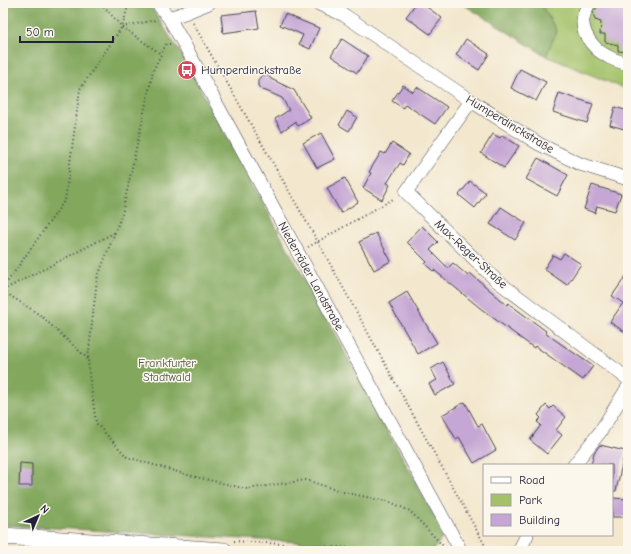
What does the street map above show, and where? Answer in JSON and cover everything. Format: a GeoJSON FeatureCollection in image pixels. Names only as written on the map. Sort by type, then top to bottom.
{"type":"FeatureCollection","features":[{"type":"Feature","properties":{"kind":"main road"},"geometry":{"type":"LineString","coordinates":[[3,536],[224,551]]}},
{"type":"Feature","properties":{"kind":"street","name":"Niederräder Landstraße"},"geometry":{"type":"LineString","coordinates":[[157,3],[169,18],[462,551]]}},
{"type":"Feature","properties":{"kind":"street"},"geometry":{"type":"LineString","coordinates":[[169,18],[209,3]]}},
{"type":"Feature","properties":{"kind":"street","name":"Humperdinckstraße"},"geometry":{"type":"LineString","coordinates":[[317,3],[344,15],[471,101],[539,144],[580,164],[628,179]]}},
{"type":"Feature","properties":{"kind":"street"},"geometry":{"type":"LineString","coordinates":[[589,3],[583,16],[584,33],[598,50],[606,56],[628,64]]}},
{"type":"Feature","properties":{"kind":"street"},"geometry":{"type":"LineString","coordinates":[[406,192],[471,101]]}},
{"type":"Feature","properties":{"kind":"street","name":"Max-Reger-Straße"},"geometry":{"type":"LineString","coordinates":[[406,192],[497,281],[628,379]]}},
{"type":"Feature","properties":{"kind":"street"},"geometry":{"type":"LineString","coordinates":[[575,464],[600,432],[628,387]]}},
{"type":"Feature","properties":{"kind":"street"},"geometry":{"type":"LineString","coordinates":[[519,551],[526,536]]}},
{"type":"Feature","properties":{"kind":"path"},"geometry":{"type":"LineString","coordinates":[[101,3],[122,27],[162,54],[153,71],[122,214],[97,279],[88,359],[88,374],[96,423],[126,457],[188,475],[247,488],[306,480],[343,492],[390,502],[410,511],[440,543]]}},
{"type":"Feature","properties":{"kind":"path"},"geometry":{"type":"LineString","coordinates":[[3,290],[65,200],[80,89],[122,27],[129,3]]}},
{"type":"Feature","properties":{"kind":"path"},"geometry":{"type":"LineString","coordinates":[[187,12],[318,242],[488,551]]}},
{"type":"Feature","properties":{"kind":"path"},"geometry":{"type":"LineString","coordinates":[[122,27],[169,18]]}},
{"type":"Feature","properties":{"kind":"path"},"geometry":{"type":"LineString","coordinates":[[306,249],[406,192]]}},
{"type":"Feature","properties":{"kind":"path"},"geometry":{"type":"LineString","coordinates":[[3,290],[115,233]]}},
{"type":"Feature","properties":{"kind":"path"},"geometry":{"type":"LineString","coordinates":[[3,290],[40,315],[88,359]]}},
{"type":"Feature","properties":{"kind":"green space","name":"Frankfurter Stadtwald"},"geometry":{"type":"Polygon","coordinates":[[[3,3],[149,4],[183,57],[445,535],[433,550],[3,525],[3,3]]]}},
{"type":"Feature","properties":{"kind":"green space"},"geometry":{"type":"Polygon","coordinates":[[[461,3],[547,3],[543,8],[557,31],[546,56],[461,3]]]}},
{"type":"Feature","properties":{"kind":"green space"},"geometry":{"type":"Polygon","coordinates":[[[547,3],[628,3],[628,90],[546,56],[557,31],[543,8],[547,3]]]}},
{"type":"Feature","properties":{"kind":"building"},"geometry":{"type":"Polygon","coordinates":[[[416,3],[421,3],[442,18],[430,34],[406,17],[416,3]]]}},
{"type":"Feature","properties":{"kind":"building"},"geometry":{"type":"Polygon","coordinates":[[[605,3],[628,3],[628,52],[618,51],[618,45],[605,42],[605,34],[600,34],[601,22],[595,20],[593,12],[598,6],[604,6],[605,3]]]}},
{"type":"Feature","properties":{"kind":"building"},"geometry":{"type":"Polygon","coordinates":[[[256,11],[259,28],[223,33],[221,15],[256,11]]]}},
{"type":"Feature","properties":{"kind":"building"},"geometry":{"type":"Polygon","coordinates":[[[285,14],[319,28],[310,49],[299,44],[303,35],[280,25],[285,14]]]}},
{"type":"Feature","properties":{"kind":"building"},"geometry":{"type":"Polygon","coordinates":[[[342,39],[368,56],[357,73],[331,56],[342,39]]]}},
{"type":"Feature","properties":{"kind":"building"},"geometry":{"type":"Polygon","coordinates":[[[466,39],[489,54],[479,70],[456,55],[466,39]]]}},
{"type":"Feature","properties":{"kind":"building"},"geometry":{"type":"Polygon","coordinates":[[[520,69],[546,82],[536,101],[511,88],[520,69]]]}},
{"type":"Feature","properties":{"kind":"building"},"geometry":{"type":"Polygon","coordinates":[[[262,75],[268,75],[271,79],[294,90],[311,118],[298,126],[295,122],[282,131],[275,119],[289,110],[282,98],[262,90],[258,86],[258,80],[262,75]]]}},
{"type":"Feature","properties":{"kind":"building"},"geometry":{"type":"Polygon","coordinates":[[[403,85],[413,92],[417,87],[447,107],[435,124],[405,104],[403,108],[392,101],[403,85]]]}},
{"type":"Feature","properties":{"kind":"building"},"geometry":{"type":"Polygon","coordinates":[[[559,93],[593,104],[587,123],[553,112],[559,93]]]}},
{"type":"Feature","properties":{"kind":"building"},"geometry":{"type":"Polygon","coordinates":[[[615,107],[628,111],[628,130],[610,125],[615,107]]]}},
{"type":"Feature","properties":{"kind":"building"},"geometry":{"type":"Polygon","coordinates":[[[347,111],[357,117],[349,131],[339,125],[347,111]]]}},
{"type":"Feature","properties":{"kind":"building"},"geometry":{"type":"Polygon","coordinates":[[[321,133],[335,159],[317,168],[303,143],[321,133]]]}},
{"type":"Feature","properties":{"kind":"building"},"geometry":{"type":"Polygon","coordinates":[[[493,134],[500,138],[502,135],[519,146],[504,168],[481,153],[493,134]]]}},
{"type":"Feature","properties":{"kind":"building"},"geometry":{"type":"Polygon","coordinates":[[[392,143],[409,154],[403,165],[400,163],[387,183],[390,185],[382,200],[363,188],[371,173],[369,172],[381,152],[385,154],[392,143]]]}},
{"type":"Feature","properties":{"kind":"building"},"geometry":{"type":"Polygon","coordinates":[[[538,158],[568,175],[557,196],[526,179],[538,158]]]}},
{"type":"Feature","properties":{"kind":"building"},"geometry":{"type":"Polygon","coordinates":[[[345,178],[358,202],[341,213],[327,188],[345,178]]]}},
{"type":"Feature","properties":{"kind":"building"},"geometry":{"type":"Polygon","coordinates":[[[470,181],[486,193],[475,208],[459,195],[470,181]]]}},
{"type":"Feature","properties":{"kind":"building"},"geometry":{"type":"Polygon","coordinates":[[[592,185],[621,194],[615,211],[597,206],[595,213],[584,209],[592,185]]]}},
{"type":"Feature","properties":{"kind":"building"},"geometry":{"type":"Polygon","coordinates":[[[501,207],[526,223],[515,240],[490,224],[501,207]]]}},
{"type":"Feature","properties":{"kind":"building"},"geometry":{"type":"Polygon","coordinates":[[[422,226],[438,242],[430,250],[448,268],[453,263],[468,276],[470,273],[507,305],[508,303],[546,331],[545,333],[593,366],[583,380],[535,346],[534,348],[480,308],[425,264],[427,262],[407,242],[422,226]]]}},
{"type":"Feature","properties":{"kind":"building"},"geometry":{"type":"Polygon","coordinates":[[[376,233],[391,261],[374,270],[359,242],[376,233]]]}},
{"type":"Feature","properties":{"kind":"building"},"geometry":{"type":"Polygon","coordinates":[[[564,253],[581,264],[567,285],[544,269],[553,255],[560,259],[564,253]]]}},
{"type":"Feature","properties":{"kind":"building"},"geometry":{"type":"Polygon","coordinates":[[[628,273],[628,334],[610,322],[623,303],[612,296],[628,273]]]}},
{"type":"Feature","properties":{"kind":"building"},"geometry":{"type":"Polygon","coordinates":[[[407,292],[437,343],[418,354],[389,303],[407,292]]]}},
{"type":"Feature","properties":{"kind":"building"},"geometry":{"type":"Polygon","coordinates":[[[443,362],[455,384],[435,395],[429,384],[437,380],[431,369],[443,362]]]}},
{"type":"Feature","properties":{"kind":"building"},"geometry":{"type":"Polygon","coordinates":[[[465,402],[478,426],[482,424],[496,450],[474,463],[459,437],[456,439],[442,415],[465,402]]]}},
{"type":"Feature","properties":{"kind":"building"},"geometry":{"type":"Polygon","coordinates":[[[546,405],[550,409],[553,406],[566,417],[556,430],[562,435],[547,454],[530,440],[541,425],[537,422],[541,418],[538,415],[546,405]]]}},
{"type":"Feature","properties":{"kind":"building"},"geometry":{"type":"Polygon","coordinates":[[[600,445],[625,451],[616,491],[613,491],[613,464],[591,464],[594,453],[600,445]]]}},
{"type":"Feature","properties":{"kind":"building"},"geometry":{"type":"Polygon","coordinates":[[[20,463],[32,464],[32,486],[19,486],[20,463]]]}},
{"type":"Feature","properties":{"kind":"building"},"geometry":{"type":"Polygon","coordinates":[[[613,498],[628,499],[628,517],[613,517],[613,498]]]}},
{"type":"Feature","properties":{"kind":"place","name":"Humperdinckstraße"},"geometry":{"type":"Point","coordinates":[187,70]}}]}
